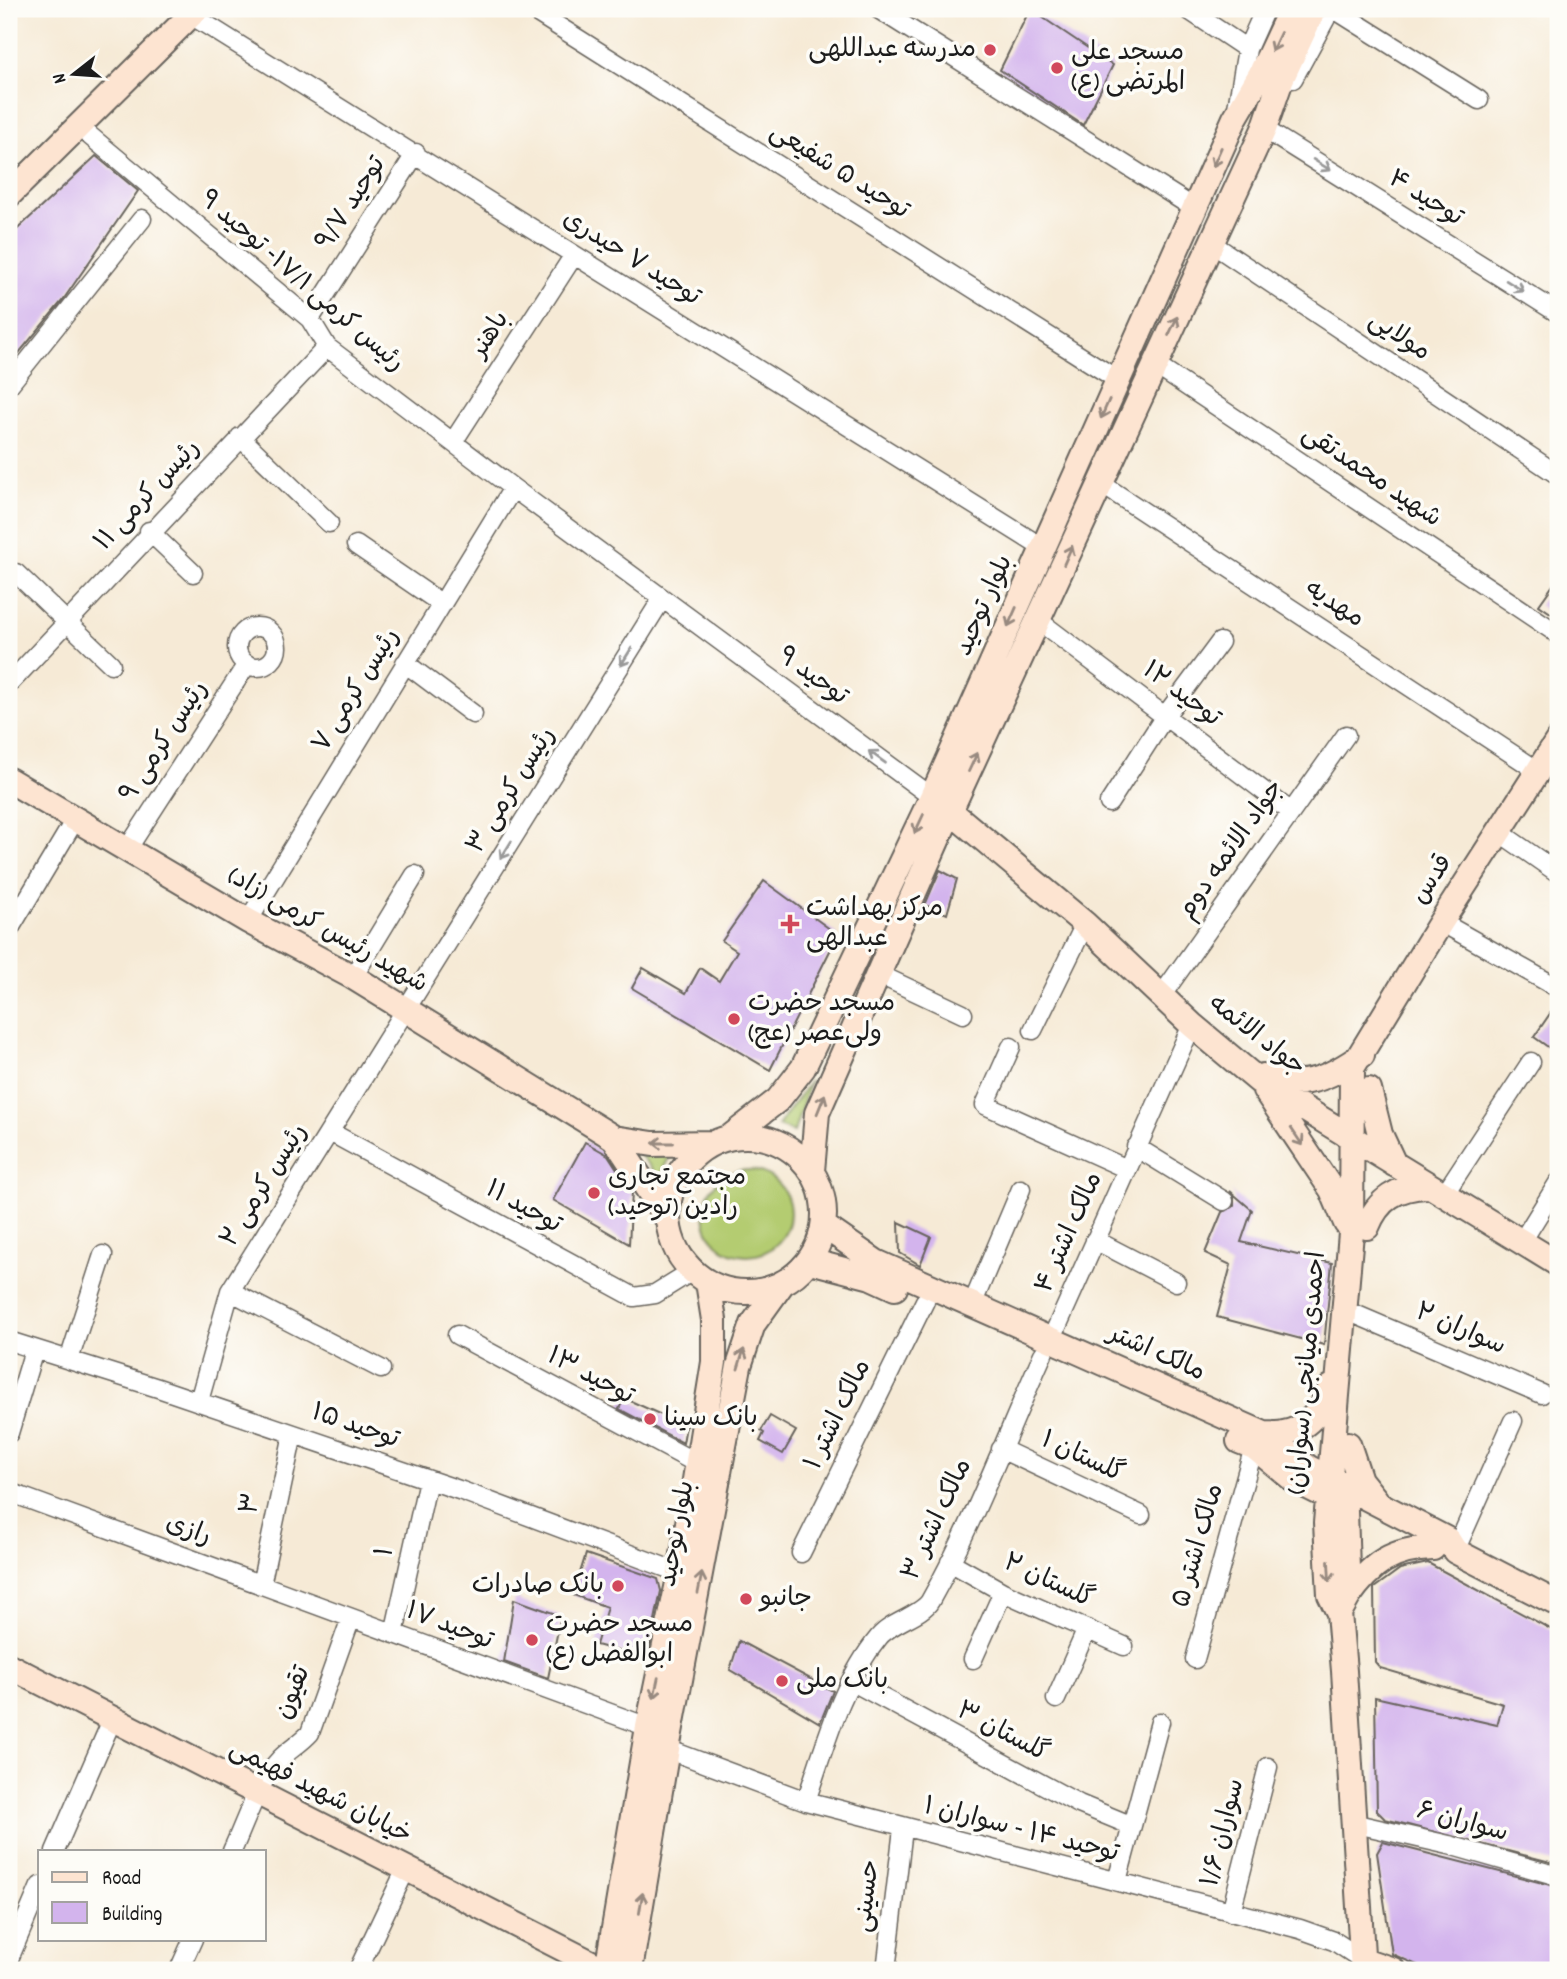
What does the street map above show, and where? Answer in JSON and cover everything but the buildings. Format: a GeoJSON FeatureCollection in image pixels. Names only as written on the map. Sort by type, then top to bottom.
{"type":"FeatureCollection","features":[{"type":"Feature","properties":{"kind":"main road"},"geometry":{"type":"LineString","coordinates":[[1270,77],[1291,9]]}},
{"type":"Feature","properties":{"kind":"main road"},"geometry":{"type":"LineString","coordinates":[[1270,77],[1314,9]]}},
{"type":"Feature","properties":{"kind":"main road"},"geometry":{"type":"LineString","coordinates":[[9,194],[194,12]]}},
{"type":"Feature","properties":{"kind":"main road","name":"بلوار توحید"},"geometry":{"type":"LineString","coordinates":[[812,1171],[817,1113],[878,974],[941,804],[1043,548],[1235,118],[1270,77]]}},
{"type":"Feature","properties":{"kind":"main road","name":"بلوار توحید"},"geometry":{"type":"LineString","coordinates":[[721,1140],[779,1100],[803,1068],[1039,621],[1264,129],[1270,77]]}},
{"type":"Feature","properties":{"kind":"main road","name":"قدس"},"geometry":{"type":"LineString","coordinates":[[1359,1142],[1352,1068],[1363,1055],[1441,922],[1551,754]]}},
{"type":"Feature","properties":{"kind":"main road","name":"شهید رئیس کرمی (زاد)"},"geometry":{"type":"LineString","coordinates":[[9,780],[248,921],[353,977],[614,1138]]}},
{"type":"Feature","properties":{"kind":"main road","name":"جواد الائمه"},"geometry":{"type":"LineString","coordinates":[[941,804],[1085,924],[1192,1025],[1251,1074],[1435,1191],[1558,1264]]}},
{"type":"Feature","properties":{"kind":"main road"},"geometry":{"type":"LineString","coordinates":[[1251,1074],[1285,1083],[1302,1084],[1340,1071],[1363,1055],[1369,1069],[1369,1090],[1359,1142]]}},
{"type":"Feature","properties":{"kind":"main road"},"geometry":{"type":"LineString","coordinates":[[1251,1074],[1359,1230],[1381,1201],[1410,1187],[1435,1191]]}},
{"type":"Feature","properties":{"kind":"main road"},"geometry":{"type":"LineString","coordinates":[[1369,1090],[1380,1134],[1395,1164]]}},
{"type":"Feature","properties":{"kind":"main road"},"geometry":{"type":"LineString","coordinates":[[614,1138],[653,1143],[768,1138],[785,1145],[812,1171],[821,1188],[824,1226],[810,1261],[781,1284],[744,1292],[700,1276],[680,1256],[668,1220],[614,1138]]}},
{"type":"Feature","properties":{"kind":"main road"},"geometry":{"type":"LineString","coordinates":[[668,1220],[669,1201],[679,1175],[696,1153],[721,1140]]}},
{"type":"Feature","properties":{"kind":"main road","name":"احمدی میانجی (سواران)"},"geometry":{"type":"LineString","coordinates":[[1343,1605],[1330,1595],[1327,1538],[1335,1491],[1348,1444],[1357,1315],[1359,1142]]}},
{"type":"Feature","properties":{"kind":"main road","name":"مالک اشتر"},"geometry":{"type":"LineString","coordinates":[[824,1226],[876,1262],[972,1305],[1047,1347]]}},
{"type":"Feature","properties":{"kind":"main road","name":"احمدی میانجی (سواران)"},"geometry":{"type":"LineString","coordinates":[[1359,1230],[1337,1374],[1335,1491],[1343,1605],[1352,1823],[1363,1965]]}},
{"type":"Feature","properties":{"kind":"main road","name":"مالک اشتر"},"geometry":{"type":"LineString","coordinates":[[810,1261],[871,1277],[925,1301],[1047,1347],[1259,1441],[1335,1491],[1444,1549],[1557,1601]]}},
{"type":"Feature","properties":{"kind":"main road","name":"بلوار توحید"},"geometry":{"type":"LineString","coordinates":[[606,1970],[648,1727],[680,1573],[714,1362],[715,1320],[700,1276]]}},
{"type":"Feature","properties":{"kind":"main road","name":"بلوار توحید"},"geometry":{"type":"LineString","coordinates":[[630,1970],[667,1749],[739,1366],[752,1324],[781,1284]]}},
{"type":"Feature","properties":{"kind":"main road"},"geometry":{"type":"LineString","coordinates":[[1259,1441],[1281,1435],[1311,1421],[1325,1404],[1337,1374]]}},
{"type":"Feature","properties":{"kind":"main road","name":"مالک اشتر"},"geometry":{"type":"LineString","coordinates":[[1259,1441],[1294,1480],[1381,1506],[1448,1540],[1444,1549]]}},
{"type":"Feature","properties":{"kind":"main road"},"geometry":{"type":"LineString","coordinates":[[1348,1444],[1360,1480],[1381,1506]]}},
{"type":"Feature","properties":{"kind":"main road"},"geometry":{"type":"LineString","coordinates":[[1294,1480],[1313,1501],[1327,1538]]}},
{"type":"Feature","properties":{"kind":"main road"},"geometry":{"type":"LineString","coordinates":[[1343,1605],[1373,1565],[1386,1556],[1444,1549]]}},
{"type":"Feature","properties":{"kind":"main road","name":"خیابان شهید فهیمی"},"geometry":{"type":"LineString","coordinates":[[9,1666],[405,1871],[606,1970]]}},
{"type":"Feature","properties":{"kind":"main road"},"geometry":{"type":"LineString","coordinates":[[1363,1965],[1393,1970]]}},
{"type":"Feature","properties":{"kind":"street","name":"توحید ۵ شفیعی"},"geometry":{"type":"LineString","coordinates":[[531,9],[1118,380]]}},
{"type":"Feature","properties":{"kind":"street"},"geometry":{"type":"LineString","coordinates":[[878,9],[1194,208]]}},
{"type":"Feature","properties":{"kind":"street"},"geometry":{"type":"LineString","coordinates":[[1186,9],[1247,49]]}},
{"type":"Feature","properties":{"kind":"street"},"geometry":{"type":"LineString","coordinates":[[1235,118],[1247,49],[1265,9]]}},
{"type":"Feature","properties":{"kind":"street"},"geometry":{"type":"LineString","coordinates":[[1264,129],[1333,9],[1479,100]]}},
{"type":"Feature","properties":{"kind":"street","name":"توحید ۷ حیدری"},"geometry":{"type":"LineString","coordinates":[[194,12],[574,255],[1043,548]]}},
{"type":"Feature","properties":{"kind":"street","name":"رئیس کرمی ۱۷/۱- توحید ۹"},"geometry":{"type":"LineString","coordinates":[[78,126],[310,319],[327,347],[662,599]]}},
{"type":"Feature","properties":{"kind":"street","name":"توحید ۴"},"geometry":{"type":"LineString","coordinates":[[1264,129],[1558,313]]}},
{"type":"Feature","properties":{"kind":"street","name":"توحید ۹/۷"},"geometry":{"type":"LineString","coordinates":[[310,319],[416,153]]}},
{"type":"Feature","properties":{"kind":"street"},"geometry":{"type":"LineString","coordinates":[[9,385],[142,219]]}},
{"type":"Feature","properties":{"kind":"street","name":"مولایی"},"geometry":{"type":"LineString","coordinates":[[1211,243],[1558,475]]}},
{"type":"Feature","properties":{"kind":"street","name":"باهنر"},"geometry":{"type":"LineString","coordinates":[[453,442],[574,255]]}},
{"type":"Feature","properties":{"kind":"street","name":"رئیس کرمی ۱۱"},"geometry":{"type":"LineString","coordinates":[[9,684],[149,531],[327,347]]}},
{"type":"Feature","properties":{"kind":"street","name":"شهید محمدتقی"},"geometry":{"type":"LineString","coordinates":[[1155,365],[1558,634]]}},
{"type":"Feature","properties":{"kind":"street"},"geometry":{"type":"LineString","coordinates":[[240,437],[329,523]]}},
{"type":"Feature","properties":{"kind":"street","name":"مهدیه"},"geometry":{"type":"LineString","coordinates":[[1100,483],[1551,754]]}},
{"type":"Feature","properties":{"kind":"street","name":"رئیس کرمی ۷"},"geometry":{"type":"LineString","coordinates":[[248,921],[513,488]]}},
{"type":"Feature","properties":{"kind":"street"},"geometry":{"type":"LineString","coordinates":[[149,531],[193,573]]}},
{"type":"Feature","properties":{"kind":"street"},"geometry":{"type":"LineString","coordinates":[[356,545],[442,604]]}},
{"type":"Feature","properties":{"kind":"street"},"geometry":{"type":"LineString","coordinates":[[16,573],[65,623],[111,664]]}},
{"type":"Feature","properties":{"kind":"street","name":"توحید ۹"},"geometry":{"type":"LineString","coordinates":[[662,599],[941,804]]}},
{"type":"Feature","properties":{"kind":"street","name":"رئیس کرمی ۳"},"geometry":{"type":"LineString","coordinates":[[407,1011],[662,599]]}},
{"type":"Feature","properties":{"kind":"street","name":"توحید ۱۲"},"geometry":{"type":"LineString","coordinates":[[1039,621],[1290,811]]}},
{"type":"Feature","properties":{"kind":"street"},"geometry":{"type":"LineString","coordinates":[[1109,803],[1164,716],[1220,642]]}},
{"type":"Feature","properties":{"kind":"street"},"geometry":{"type":"LineString","coordinates":[[405,663],[472,715]]}},
{"type":"Feature","properties":{"kind":"street","name":"رئیس کرمی ۹"},"geometry":{"type":"LineString","coordinates":[[128,848],[247,664]]}},
{"type":"Feature","properties":{"kind":"street","name":"جواد الائمه دوم"},"geometry":{"type":"LineString","coordinates":[[1162,995],[1346,735]]}},
{"type":"Feature","properties":{"kind":"street"},"geometry":{"type":"LineString","coordinates":[[9,930],[76,818]]}},
{"type":"Feature","properties":{"kind":"street"},"geometry":{"type":"LineString","coordinates":[[1499,832],[1558,873]]}},
{"type":"Feature","properties":{"kind":"street"},"geometry":{"type":"LineString","coordinates":[[353,977],[415,875]]}},
{"type":"Feature","properties":{"kind":"street"},"geometry":{"type":"LineString","coordinates":[[1441,922],[1558,988]]}},
{"type":"Feature","properties":{"kind":"street"},"geometry":{"type":"LineString","coordinates":[[1033,1030],[1085,924]]}},
{"type":"Feature","properties":{"kind":"street"},"geometry":{"type":"LineString","coordinates":[[878,974],[963,1014]]}},
{"type":"Feature","properties":{"kind":"street","name":"رئیس کرمی ۲"},"geometry":{"type":"LineString","coordinates":[[199,1401],[230,1291],[407,1011]]}},
{"type":"Feature","properties":{"kind":"street","name":"مالک اشتر ۴"},"geometry":{"type":"LineString","coordinates":[[1047,1347],[1192,1025]]}},
{"type":"Feature","properties":{"kind":"street"},"geometry":{"type":"LineString","coordinates":[[1011,1047],[985,1105],[1127,1169]]}},
{"type":"Feature","properties":{"kind":"street"},"geometry":{"type":"LineString","coordinates":[[1435,1191],[1531,1062]]}},
{"type":"Feature","properties":{"kind":"street","name":"توحید ۱۱"},"geometry":{"type":"LineString","coordinates":[[330,1132],[634,1297],[655,1294],[700,1276]]}},
{"type":"Feature","properties":{"kind":"street"},"geometry":{"type":"LineString","coordinates":[[1136,1147],[1224,1201]]}},
{"type":"Feature","properties":{"kind":"street"},"geometry":{"type":"LineString","coordinates":[[1521,1242],[1558,1183]]}},
{"type":"Feature","properties":{"kind":"street"},"geometry":{"type":"LineString","coordinates":[[972,1305],[1021,1189]]}},
{"type":"Feature","properties":{"kind":"street"},"geometry":{"type":"LineString","coordinates":[[1095,1240],[1176,1282]]}},
{"type":"Feature","properties":{"kind":"street"},"geometry":{"type":"LineString","coordinates":[[69,1360],[103,1255]]}},
{"type":"Feature","properties":{"kind":"street"},"geometry":{"type":"LineString","coordinates":[[230,1291],[382,1369]]}},
{"type":"Feature","properties":{"kind":"street","name":"مالک اشتر ۱"},"geometry":{"type":"LineString","coordinates":[[801,1553],[925,1301]]}},
{"type":"Feature","properties":{"kind":"street","name":"سواران ۲"},"geometry":{"type":"LineString","coordinates":[[1357,1315],[1542,1394]]}},
{"type":"Feature","properties":{"kind":"street","name":"توحید ۱۳"},"geometry":{"type":"LineString","coordinates":[[457,1335],[698,1464]]}},
{"type":"Feature","properties":{"kind":"street","name":"توحید ۱۵"},"geometry":{"type":"LineString","coordinates":[[9,1341],[199,1401],[428,1480],[680,1573]]}},
{"type":"Feature","properties":{"kind":"street","name":"مالک اشتر ۳"},"geometry":{"type":"LineString","coordinates":[[807,1801],[827,1736],[860,1663],[881,1634],[928,1605],[1047,1347]]}},
{"type":"Feature","properties":{"kind":"street"},"geometry":{"type":"LineString","coordinates":[[9,1433],[34,1350]]}},
{"type":"Feature","properties":{"kind":"street"},"geometry":{"type":"LineString","coordinates":[[1444,1549],[1513,1422]]}},
{"type":"Feature","properties":{"kind":"street","name":"۳"},"geometry":{"type":"LineString","coordinates":[[261,1585],[293,1434]]}},
{"type":"Feature","properties":{"kind":"street","name":"مالک اشتر ۵"},"geometry":{"type":"LineString","coordinates":[[1195,1659],[1259,1441]]}},
{"type":"Feature","properties":{"kind":"street","name":"گلستان ۱"},"geometry":{"type":"LineString","coordinates":[[1001,1449],[1141,1515]]}},
{"type":"Feature","properties":{"kind":"street","name":"۱"},"geometry":{"type":"LineString","coordinates":[[394,1634],[428,1480]]}},
{"type":"Feature","properties":{"kind":"street","name":"رازی"},"geometry":{"type":"LineString","coordinates":[[9,1492],[351,1618]]}},
{"type":"Feature","properties":{"kind":"street","name":"گلستان ۲"},"geometry":{"type":"LineString","coordinates":[[950,1562],[1003,1592],[1124,1646]]}},
{"type":"Feature","properties":{"kind":"street"},"geometry":{"type":"LineString","coordinates":[[974,1659],[1003,1592]]}},
{"type":"Feature","properties":{"kind":"street","name":"توحید ۱۷"},"geometry":{"type":"LineString","coordinates":[[351,1618],[648,1727]]}},
{"type":"Feature","properties":{"kind":"street","name":"تقیون"},"geometry":{"type":"LineString","coordinates":[[232,1850],[258,1794],[282,1756],[299,1746],[310,1733],[351,1618]]}},
{"type":"Feature","properties":{"kind":"street"},"geometry":{"type":"LineString","coordinates":[[1056,1699],[1087,1629]]}},
{"type":"Feature","properties":{"kind":"street","name":"گلستان ۳"},"geometry":{"type":"LineString","coordinates":[[853,1682],[1079,1804],[1130,1825]]}},
{"type":"Feature","properties":{"kind":"street"},"geometry":{"type":"LineString","coordinates":[[55,1850],[113,1720]]}},
{"type":"Feature","properties":{"kind":"street"},"geometry":{"type":"LineString","coordinates":[[1117,1881],[1160,1722]]}},
{"type":"Feature","properties":{"kind":"street","name":"توحید ۱۴ - سواران ۱"},"geometry":{"type":"LineString","coordinates":[[667,1749],[807,1801],[903,1829],[1117,1881],[1334,1941],[1363,1965]]}},
{"type":"Feature","properties":{"kind":"street","name":"سواران ۱/۶"},"geometry":{"type":"LineString","coordinates":[[1231,1912],[1268,1767]]}},
{"type":"Feature","properties":{"kind":"street","name":"سواران ۶"},"geometry":{"type":"LineString","coordinates":[[1352,1823],[1449,1844],[1558,1876]]}},
{"type":"Feature","properties":{"kind":"street","name":"حسینی"},"geometry":{"type":"LineString","coordinates":[[886,1970],[903,1829]]}},
{"type":"Feature","properties":{"kind":"street"},"geometry":{"type":"LineString","coordinates":[[358,1970],[405,1871]]}},
{"type":"Feature","properties":{"kind":"street"},"geometry":{"type":"LineString","coordinates":[[9,1959],[38,1891]]}},
{"type":"Feature","properties":{"kind":"street"},"geometry":{"type":"LineString","coordinates":[[179,1970],[193,1940]]}},
{"type":"Feature","properties":{"kind":"green space"},"geometry":{"type":"Polygon","coordinates":[[[810,1081],[794,1132],[778,1126],[810,1081]]]}},
{"type":"Feature","properties":{"kind":"green space"},"geometry":{"type":"Polygon","coordinates":[[[636,1150],[670,1156],[659,1177],[636,1150]]]}},
{"type":"Feature","properties":{"kind":"green space"},"geometry":{"type":"Polygon","coordinates":[[[747,1170],[764,1173],[778,1182],[787,1196],[790,1213],[787,1230],[778,1244],[764,1253],[747,1256],[730,1253],[716,1244],[707,1230],[704,1213],[707,1196],[716,1182],[730,1173],[747,1170]]]}},
{"type":"Feature","properties":{"kind":"place","name":"مدرسه عبداللهی"},"geometry":{"type":"Point","coordinates":[990,50]}},
{"type":"Feature","properties":{"kind":"place","name":"مسجد علی المرتضی (ع)"},"geometry":{"type":"Point","coordinates":[1057,68]}},
{"type":"Feature","properties":{"kind":"place","name":"مرکز بهداشت عبدالهی"},"geometry":{"type":"Point","coordinates":[790,924]}},
{"type":"Feature","properties":{"kind":"place","name":"مسجد حضرت ولی‌عصر (عج)"},"geometry":{"type":"Point","coordinates":[734,1019]}},
{"type":"Feature","properties":{"kind":"place","name":"مجتمع تجاری رادین (توحید)"},"geometry":{"type":"Point","coordinates":[594,1193]}},
{"type":"Feature","properties":{"kind":"place","name":"بانک سینا"},"geometry":{"type":"Point","coordinates":[650,1419]}},
{"type":"Feature","properties":{"kind":"place","name":"بانک صادرات"},"geometry":{"type":"Point","coordinates":[618,1586]}},
{"type":"Feature","properties":{"kind":"place","name":"جانبو"},"geometry":{"type":"Point","coordinates":[746,1599]}},
{"type":"Feature","properties":{"kind":"place","name":"مسجد حضرت ابوالفضل (ع)"},"geometry":{"type":"Point","coordinates":[532,1640]}},
{"type":"Feature","properties":{"kind":"place","name":"بانک ملی"},"geometry":{"type":"Point","coordinates":[782,1681]}}]}
